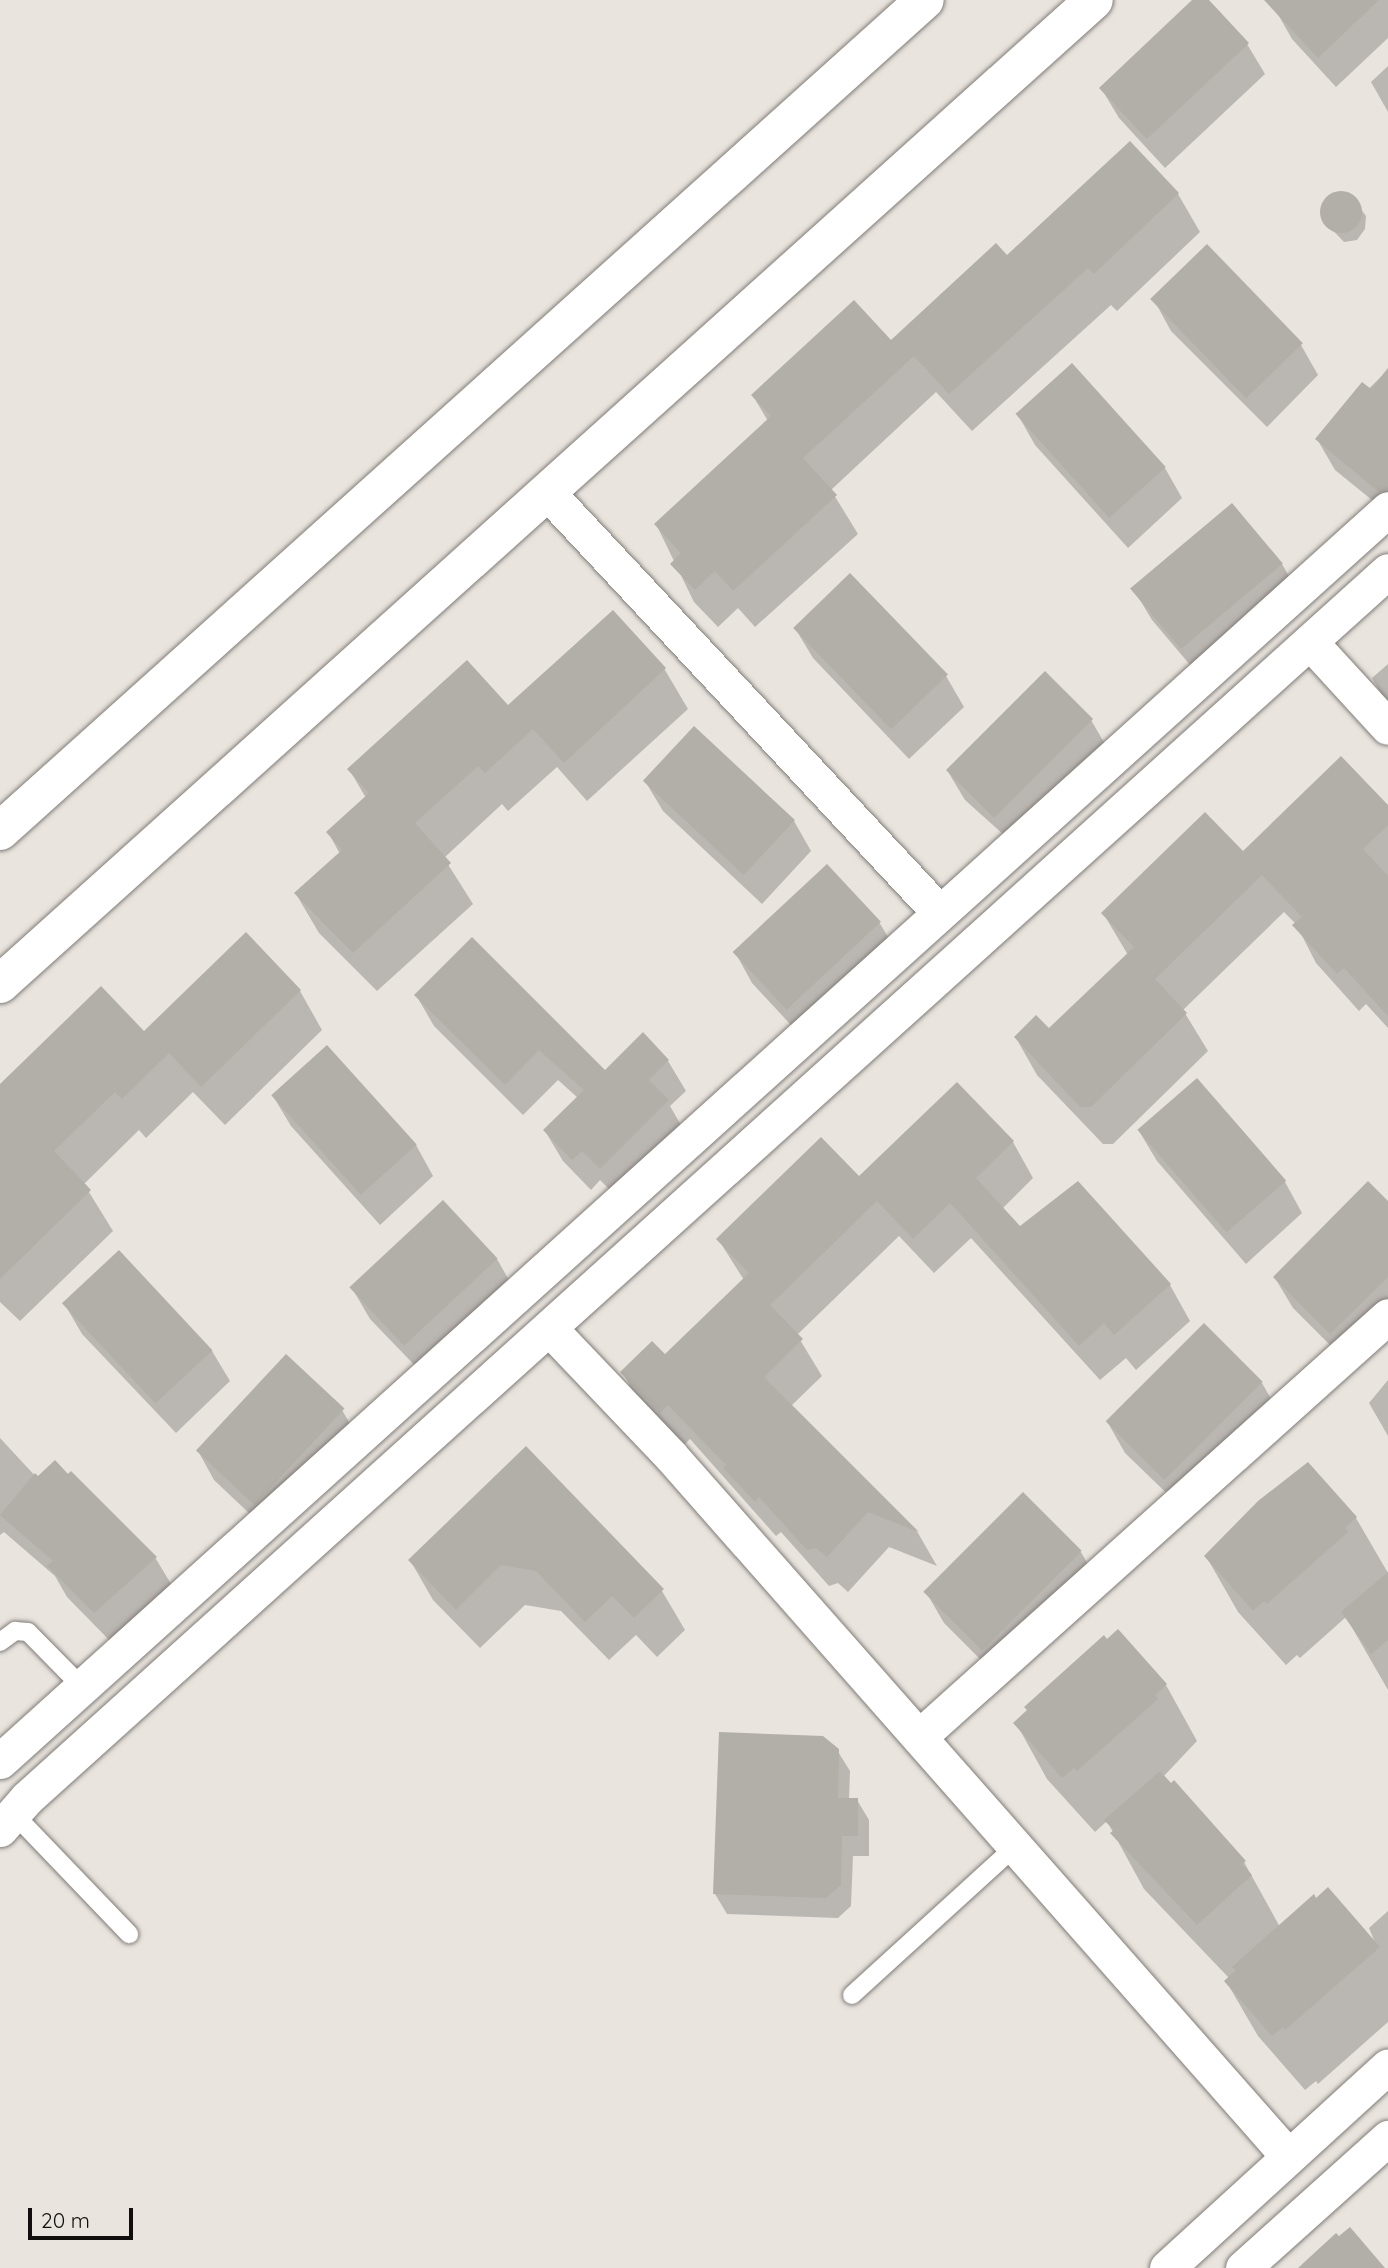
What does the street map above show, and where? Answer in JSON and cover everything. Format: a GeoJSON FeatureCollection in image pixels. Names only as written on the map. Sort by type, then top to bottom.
{"type":"FeatureCollection","features":[{"type":"Feature","properties":{"kind":"street"},"geometry":{"type":"LineString","coordinates":[[0,831],[925,0]]}},
{"type":"Feature","properties":{"kind":"street"},"geometry":{"type":"LineString","coordinates":[[0,985],[1094,0]]}},
{"type":"Feature","properties":{"kind":"street"},"geometry":{"type":"LineString","coordinates":[[546,491],[940,913]]}},
{"type":"Feature","properties":{"kind":"street"},"geometry":{"type":"LineString","coordinates":[[4,1749],[82,1687],[1388,509]]}},
{"type":"Feature","properties":{"kind":"street"},"geometry":{"type":"LineString","coordinates":[[7,1821],[1388,571]]}},
{"type":"Feature","properties":{"kind":"street"},"geometry":{"type":"LineString","coordinates":[[1310,642],[1388,727]]}},
{"type":"Feature","properties":{"kind":"street"},"geometry":{"type":"LineString","coordinates":[[919,1737],[1388,1317]]}},
{"type":"Feature","properties":{"kind":"street"},"geometry":{"type":"LineString","coordinates":[[550,1329],[662,1445],[1017,1844],[1288,2156]]}},
{"type":"Feature","properties":{"kind":"street"},"geometry":{"type":"LineString","coordinates":[[1167,2268],[1388,2066]]}},
{"type":"Feature","properties":{"kind":"street"},"geometry":{"type":"LineString","coordinates":[[1243,2268],[1388,2138]]}},
{"type":"Feature","properties":{"kind":"lane"},"geometry":{"type":"LineString","coordinates":[[0,1642],[15,1631],[28,1632],[82,1687]]}},
{"type":"Feature","properties":{"kind":"lane"},"geometry":{"type":"LineString","coordinates":[[7,1821],[129,1934]]}},
{"type":"Feature","properties":{"kind":"lane"},"geometry":{"type":"LineString","coordinates":[[852,1995],[1017,1844]]}},
{"type":"Feature","properties":{"kind":"building"},"geometry":{"type":"Polygon","coordinates":[[[1192,0],[1209,0],[1249,43],[1147,139],[1099,88],[1192,0]]]}},
{"type":"Feature","properties":{"kind":"building"},"geometry":{"type":"Polygon","coordinates":[[[1264,0],[1379,0],[1318,58],[1264,0]]]}},
{"type":"Feature","properties":{"kind":"building"},"geometry":{"type":"Polygon","coordinates":[[[1130,141],[1179,193],[1094,274],[1088,268],[949,394],[914,356],[803,458],[837,495],[733,591],[715,571],[695,590],[670,564],[681,553],[654,524],[771,416],[751,395],[854,300],[891,340],[996,243],[1007,255],[1130,141]]]}},
{"type":"Feature","properties":{"kind":"building"},"geometry":{"type":"Polygon","coordinates":[[[1341,191],[1356,197],[1362,212],[1356,227],[1341,233],[1326,227],[1320,212],[1326,197],[1341,191]]]}},
{"type":"Feature","properties":{"kind":"building"},"geometry":{"type":"Polygon","coordinates":[[[1207,244],[1303,343],[1246,398],[1150,299],[1207,244]]]}},
{"type":"Feature","properties":{"kind":"building"},"geometry":{"type":"Polygon","coordinates":[[[1072,363],[1166,467],[1109,518],[1016,414],[1072,363]]]}},
{"type":"Feature","properties":{"kind":"building"},"geometry":{"type":"Polygon","coordinates":[[[1388,368],[1388,489],[1379,492],[1315,439],[1362,382],[1371,389],[1388,368]]]}},
{"type":"Feature","properties":{"kind":"building"},"geometry":{"type":"Polygon","coordinates":[[[1232,503],[1283,564],[1181,649],[1130,588],[1232,503]]]}},
{"type":"Feature","properties":{"kind":"building"},"geometry":{"type":"Polygon","coordinates":[[[850,573],[948,674],[891,729],[793,628],[850,573]]]}},
{"type":"Feature","properties":{"kind":"building"},"geometry":{"type":"Polygon","coordinates":[[[613,610],[666,668],[564,763],[533,729],[485,773],[478,766],[415,823],[451,863],[353,953],[294,893],[342,850],[326,832],[369,793],[347,769],[467,660],[508,705],[613,610]]]}},
{"type":"Feature","properties":{"kind":"building"},"geometry":{"type":"Polygon","coordinates":[[[1045,671],[1093,719],[994,818],[946,770],[1045,671]]]}},
{"type":"Feature","properties":{"kind":"building"},"geometry":{"type":"Polygon","coordinates":[[[694,726],[795,820],[744,875],[643,781],[694,726]]]}},
{"type":"Feature","properties":{"kind":"building"},"geometry":{"type":"Polygon","coordinates":[[[1341,756],[1388,805],[1388,825],[1363,849],[1388,876],[1388,1016],[1344,968],[1337,974],[1292,925],[1302,917],[1262,875],[1155,979],[1187,1013],[1091,1107],[1080,1107],[1014,1037],[1036,1015],[1049,1028],[1134,947],[1101,913],[1205,812],[1243,851],[1341,756]]]}},
{"type":"Feature","properties":{"kind":"building"},"geometry":{"type":"Polygon","coordinates":[[[827,864],[881,922],[787,1010],[733,952],[827,864]]]}},
{"type":"Feature","properties":{"kind":"building"},"geometry":{"type":"Polygon","coordinates":[[[246,932],[301,990],[201,1087],[169,1053],[122,1099],[115,1092],[54,1151],[91,1190],[0,1279],[0,1084],[101,986],[144,1031],[246,932]]]}},
{"type":"Feature","properties":{"kind":"building"},"geometry":{"type":"Polygon","coordinates":[[[472,937],[605,1070],[643,1032],[669,1060],[649,1080],[669,1100],[600,1169],[582,1151],[572,1160],[543,1130],[584,1090],[539,1050],[505,1085],[414,995],[472,937]]]}},
{"type":"Feature","properties":{"kind":"building"},"geometry":{"type":"Polygon","coordinates":[[[327,1045],[417,1145],[361,1195],[271,1095],[327,1045]]]}},
{"type":"Feature","properties":{"kind":"building"},"geometry":{"type":"Polygon","coordinates":[[[1197,1078],[1286,1181],[1227,1232],[1137,1130],[1197,1078]]]}},
{"type":"Feature","properties":{"kind":"building"},"geometry":{"type":"Polygon","coordinates":[[[957,1082],[1014,1141],[976,1178],[1020,1226],[1078,1181],[1171,1284],[1114,1335],[1104,1323],[1079,1346],[950,1203],[913,1239],[877,1201],[770,1305],[803,1339],[764,1377],[919,1532],[868,1512],[827,1557],[816,1548],[807,1550],[759,1497],[755,1502],[723,1468],[726,1465],[668,1405],[660,1413],[620,1372],[652,1341],[665,1354],[749,1273],[716,1239],[821,1137],[859,1176],[957,1082]]]}},
{"type":"Feature","properties":{"kind":"building"},"geometry":{"type":"Polygon","coordinates":[[[1368,1181],[1388,1201],[1388,1277],[1330,1334],[1273,1277],[1368,1181]]]}},
{"type":"Feature","properties":{"kind":"building"},"geometry":{"type":"Polygon","coordinates":[[[443,1200],[498,1259],[404,1346],[349,1287],[443,1200]]]}},
{"type":"Feature","properties":{"kind":"building"},"geometry":{"type":"Polygon","coordinates":[[[119,1250],[212,1350],[155,1403],[62,1303],[119,1250]]]}},
{"type":"Feature","properties":{"kind":"building"},"geometry":{"type":"Polygon","coordinates":[[[1204,1323],[1263,1382],[1164,1480],[1106,1421],[1204,1323]]]}},
{"type":"Feature","properties":{"kind":"building"},"geometry":{"type":"Polygon","coordinates":[[[286,1354],[345,1409],[254,1505],[196,1451],[286,1354]]]}},
{"type":"Feature","properties":{"kind":"building"},"geometry":{"type":"Polygon","coordinates":[[[526,1446],[664,1589],[634,1618],[612,1596],[585,1622],[536,1571],[501,1565],[456,1610],[408,1560],[526,1446]]]}},
{"type":"Feature","properties":{"kind":"building"},"geometry":{"type":"Polygon","coordinates":[[[55,1460],[68,1474],[71,1471],[157,1557],[94,1613],[47,1566],[53,1561],[0,1515],[35,1473],[38,1476],[55,1460]]]}},
{"type":"Feature","properties":{"kind":"building"},"geometry":{"type":"Polygon","coordinates":[[[1308,1462],[1357,1517],[1345,1528],[1348,1532],[1267,1604],[1264,1601],[1253,1611],[1204,1556],[1258,1501],[1308,1462]]]}},
{"type":"Feature","properties":{"kind":"building"},"geometry":{"type":"Polygon","coordinates":[[[1023,1492],[1082,1551],[982,1650],[923,1592],[1023,1492]]]}},
{"type":"Feature","properties":{"kind":"building"},"geometry":{"type":"Polygon","coordinates":[[[1388,1572],[1388,1640],[1371,1654],[1341,1612],[1388,1572]]]}},
{"type":"Feature","properties":{"kind":"building"},"geometry":{"type":"Polygon","coordinates":[[[1118,1629],[1167,1684],[1155,1695],[1158,1699],[1077,1771],[1074,1768],[1062,1778],[1013,1723],[1027,1710],[1024,1707],[1104,1635],[1107,1639],[1118,1629]]]}},
{"type":"Feature","properties":{"kind":"building"},"geometry":{"type":"Polygon","coordinates":[[[719,1732],[823,1736],[839,1749],[838,1798],[858,1798],[858,1836],[842,1836],[841,1885],[826,1898],[713,1894],[719,1732]]]}},
{"type":"Feature","properties":{"kind":"building"},"geometry":{"type":"Polygon","coordinates":[[[1160,1771],[1171,1783],[1174,1780],[1246,1861],[1242,1864],[1252,1875],[1197,1925],[1110,1833],[1114,1830],[1104,1820],[1160,1771]]]}},
{"type":"Feature","properties":{"kind":"building"},"geometry":{"type":"Polygon","coordinates":[[[1328,1887],[1380,1947],[1285,2030],[1283,2027],[1272,2036],[1224,1981],[1236,1970],[1232,1967],[1314,1894],[1316,1898],[1328,1887]]]}},
{"type":"Feature","properties":{"kind":"building"},"geometry":{"type":"Polygon","coordinates":[[[1350,2227],[1385,2268],[1298,2268],[1336,2233],[1339,2236],[1350,2227]]]}}]}
